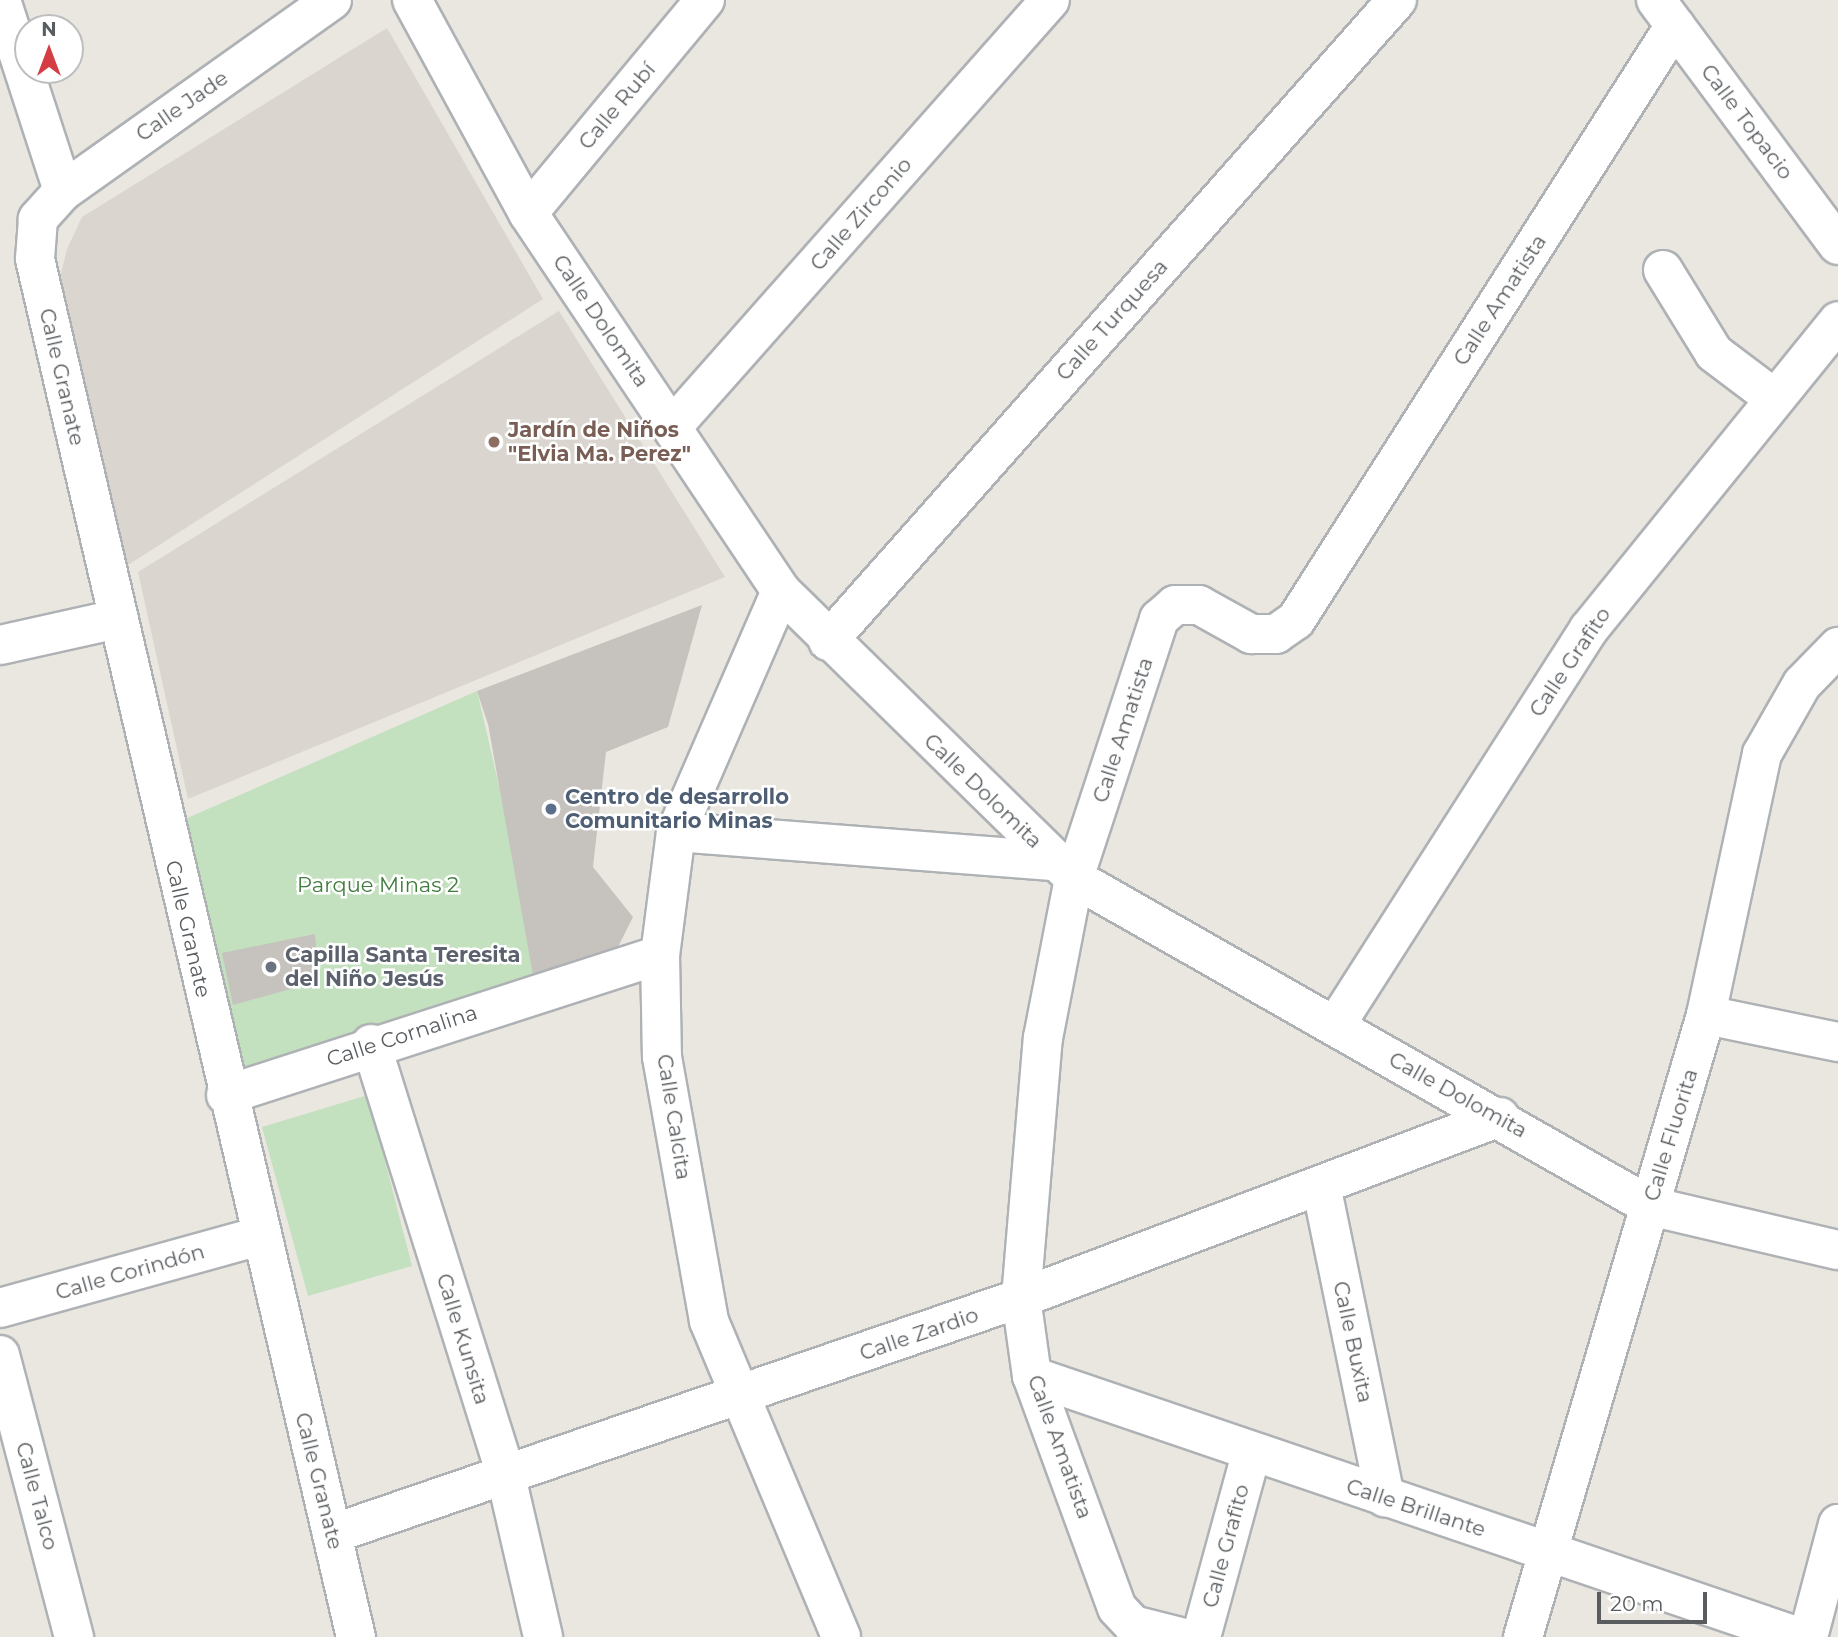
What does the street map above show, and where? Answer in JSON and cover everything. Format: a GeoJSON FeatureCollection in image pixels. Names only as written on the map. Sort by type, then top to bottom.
{"type":"FeatureCollection","features":[{"type":"Feature","properties":{"kind":"street"},"geometry":{"type":"LineString","coordinates":[[1,0],[14,91],[63,191]]}},
{"type":"Feature","properties":{"kind":"street","name":"Calle Jade"},"geometry":{"type":"LineString","coordinates":[[38,219],[63,191],[332,0]]}},
{"type":"Feature","properties":{"kind":"street","name":"Calle Dolomita"},"geometry":{"type":"LineString","coordinates":[[412,0],[528,213],[782,591],[828,641],[1065,869],[1335,1026],[1500,1117],[1650,1206],[1838,1250]]}},
{"type":"Feature","properties":{"kind":"street","name":"Calle Rubí"},"geometry":{"type":"LineString","coordinates":[[528,213],[705,0]]}},
{"type":"Feature","properties":{"kind":"street","name":"Calle Zirconio"},"geometry":{"type":"LineString","coordinates":[[672,427],[1050,0]]}},
{"type":"Feature","properties":{"kind":"street","name":"Calle Turquesa"},"geometry":{"type":"LineString","coordinates":[[828,641],[1397,0]]}},
{"type":"Feature","properties":{"kind":"street","name":"Calle Topacio"},"geometry":{"type":"LineString","coordinates":[[1666,13],[1838,245]]}},
{"type":"Feature","properties":{"kind":"street","name":"Calle Amatista"},"geometry":{"type":"LineString","coordinates":[[1180,1637],[1133,1625],[1117,1608],[1032,1376],[1021,1298],[1043,1038],[1065,869],[1159,619],[1175,605],[1199,605],[1251,634],[1276,634],[1296,620],[1666,13]]}},
{"type":"Feature","properties":{"kind":"street","name":"Calle Granate"},"geometry":{"type":"LineString","coordinates":[[38,219],[34,259],[226,1095],[356,1637]]}},
{"type":"Feature","properties":{"kind":"street"},"geometry":{"type":"LineString","coordinates":[[1663,270],[1714,353],[1775,400]]}},
{"type":"Feature","properties":{"kind":"street","name":"Calle Grafito"},"geometry":{"type":"LineString","coordinates":[[1335,1026],[1589,629],[1838,321]]}},
{"type":"Feature","properties":{"kind":"street","name":"Calle Calcita"},"geometry":{"type":"LineString","coordinates":[[782,591],[676,832],[660,955],[662,1057],[709,1321],[841,1637]]}},
{"type":"Feature","properties":{"kind":"street"},"geometry":{"type":"LineString","coordinates":[[0,645],[117,618]]}},
{"type":"Feature","properties":{"kind":"street","name":"Calle Fluorita"},"geometry":{"type":"LineString","coordinates":[[1523,1637],[1551,1551],[1706,1015],[1762,754],[1802,684],[1838,647]]}},
{"type":"Feature","properties":{"kind":"street"},"geometry":{"type":"LineString","coordinates":[[676,832],[1065,869]]}},
{"type":"Feature","properties":{"kind":"street","name":"Calle Cornalina"},"geometry":{"type":"LineString","coordinates":[[226,1095],[371,1044],[660,955]]}},
{"type":"Feature","properties":{"kind":"street"},"geometry":{"type":"LineString","coordinates":[[1706,1015],[1838,1042]]}},
{"type":"Feature","properties":{"kind":"street","name":"Calle Kunsita"},"geometry":{"type":"LineString","coordinates":[[371,1044],[505,1472],[542,1637]]}},
{"type":"Feature","properties":{"kind":"street","name":"Calle Zardio"},"geometry":{"type":"LineString","coordinates":[[332,1534],[505,1472],[741,1397],[1021,1298],[1500,1117]]}},
{"type":"Feature","properties":{"kind":"street","name":"Calle Buxita"},"geometry":{"type":"LineString","coordinates":[[1321,1185],[1385,1498]]}},
{"type":"Feature","properties":{"kind":"street","name":"Calle Corindón"},"geometry":{"type":"LineString","coordinates":[[0,1308],[260,1236]]}},
{"type":"Feature","properties":{"kind":"street","name":"Calle Talco"},"geometry":{"type":"LineString","coordinates":[[0,1355],[74,1637]]}},
{"type":"Feature","properties":{"kind":"street","name":"Calle Brillante"},"geometry":{"type":"LineString","coordinates":[[1032,1376],[1251,1454],[1551,1551],[1799,1637]]}},
{"type":"Feature","properties":{"kind":"street","name":"Calle Grafito"},"geometry":{"type":"LineString","coordinates":[[1201,1637],[1251,1454]]}},
{"type":"Feature","properties":{"kind":"street"},"geometry":{"type":"LineString","coordinates":[[1808,1637],[1838,1524]]}},
{"type":"Feature","properties":{"kind":"shaded area"},"geometry":{"type":"Polygon","coordinates":[[[387,28],[543,299],[128,565],[60,277],[67,249],[82,217],[387,28]]]}},
{"type":"Feature","properties":{"kind":"shaded area","name":"Jardín de Niños \"Elvia Ma. Perez\""},"geometry":{"type":"Polygon","coordinates":[[[559,311],[725,577],[188,799],[138,572],[559,311]]]}},
{"type":"Feature","properties":{"kind":"green space","name":"Parque Minas 2"},"geometry":{"type":"Polygon","coordinates":[[[477,691],[544,980],[242,1069],[185,819],[477,691]]]}},
{"type":"Feature","properties":{"kind":"green space"},"geometry":{"type":"Polygon","coordinates":[[[368,1095],[412,1266],[308,1296],[262,1127],[368,1095]]]}},
{"type":"Feature","properties":{"kind":"building","name":"Centro de desarrollo Comunitario Minas"},"geometry":{"type":"Polygon","coordinates":[[[702,605],[668,727],[606,752],[593,867],[633,917],[618,947],[533,975],[488,724],[477,691],[702,605]]]}},
{"type":"Feature","properties":{"kind":"building","name":"Capilla Santa Teresita del Niño Jesús"},"geometry":{"type":"Polygon","coordinates":[[[315,934],[319,981],[233,1005],[222,953],[315,934]]]}},
{"type":"Feature","properties":{"kind":"place","name":"Jardín de Niños \"Elvia Ma. Perez\""},"geometry":{"type":"Point","coordinates":[494,442]}},
{"type":"Feature","properties":{"kind":"place","name":"Centro de desarrollo Comunitario Minas"},"geometry":{"type":"Point","coordinates":[551,809]}},
{"type":"Feature","properties":{"kind":"place","name":"Capilla Santa Teresita del Niño Jesús"},"geometry":{"type":"Point","coordinates":[271,967]}}]}
